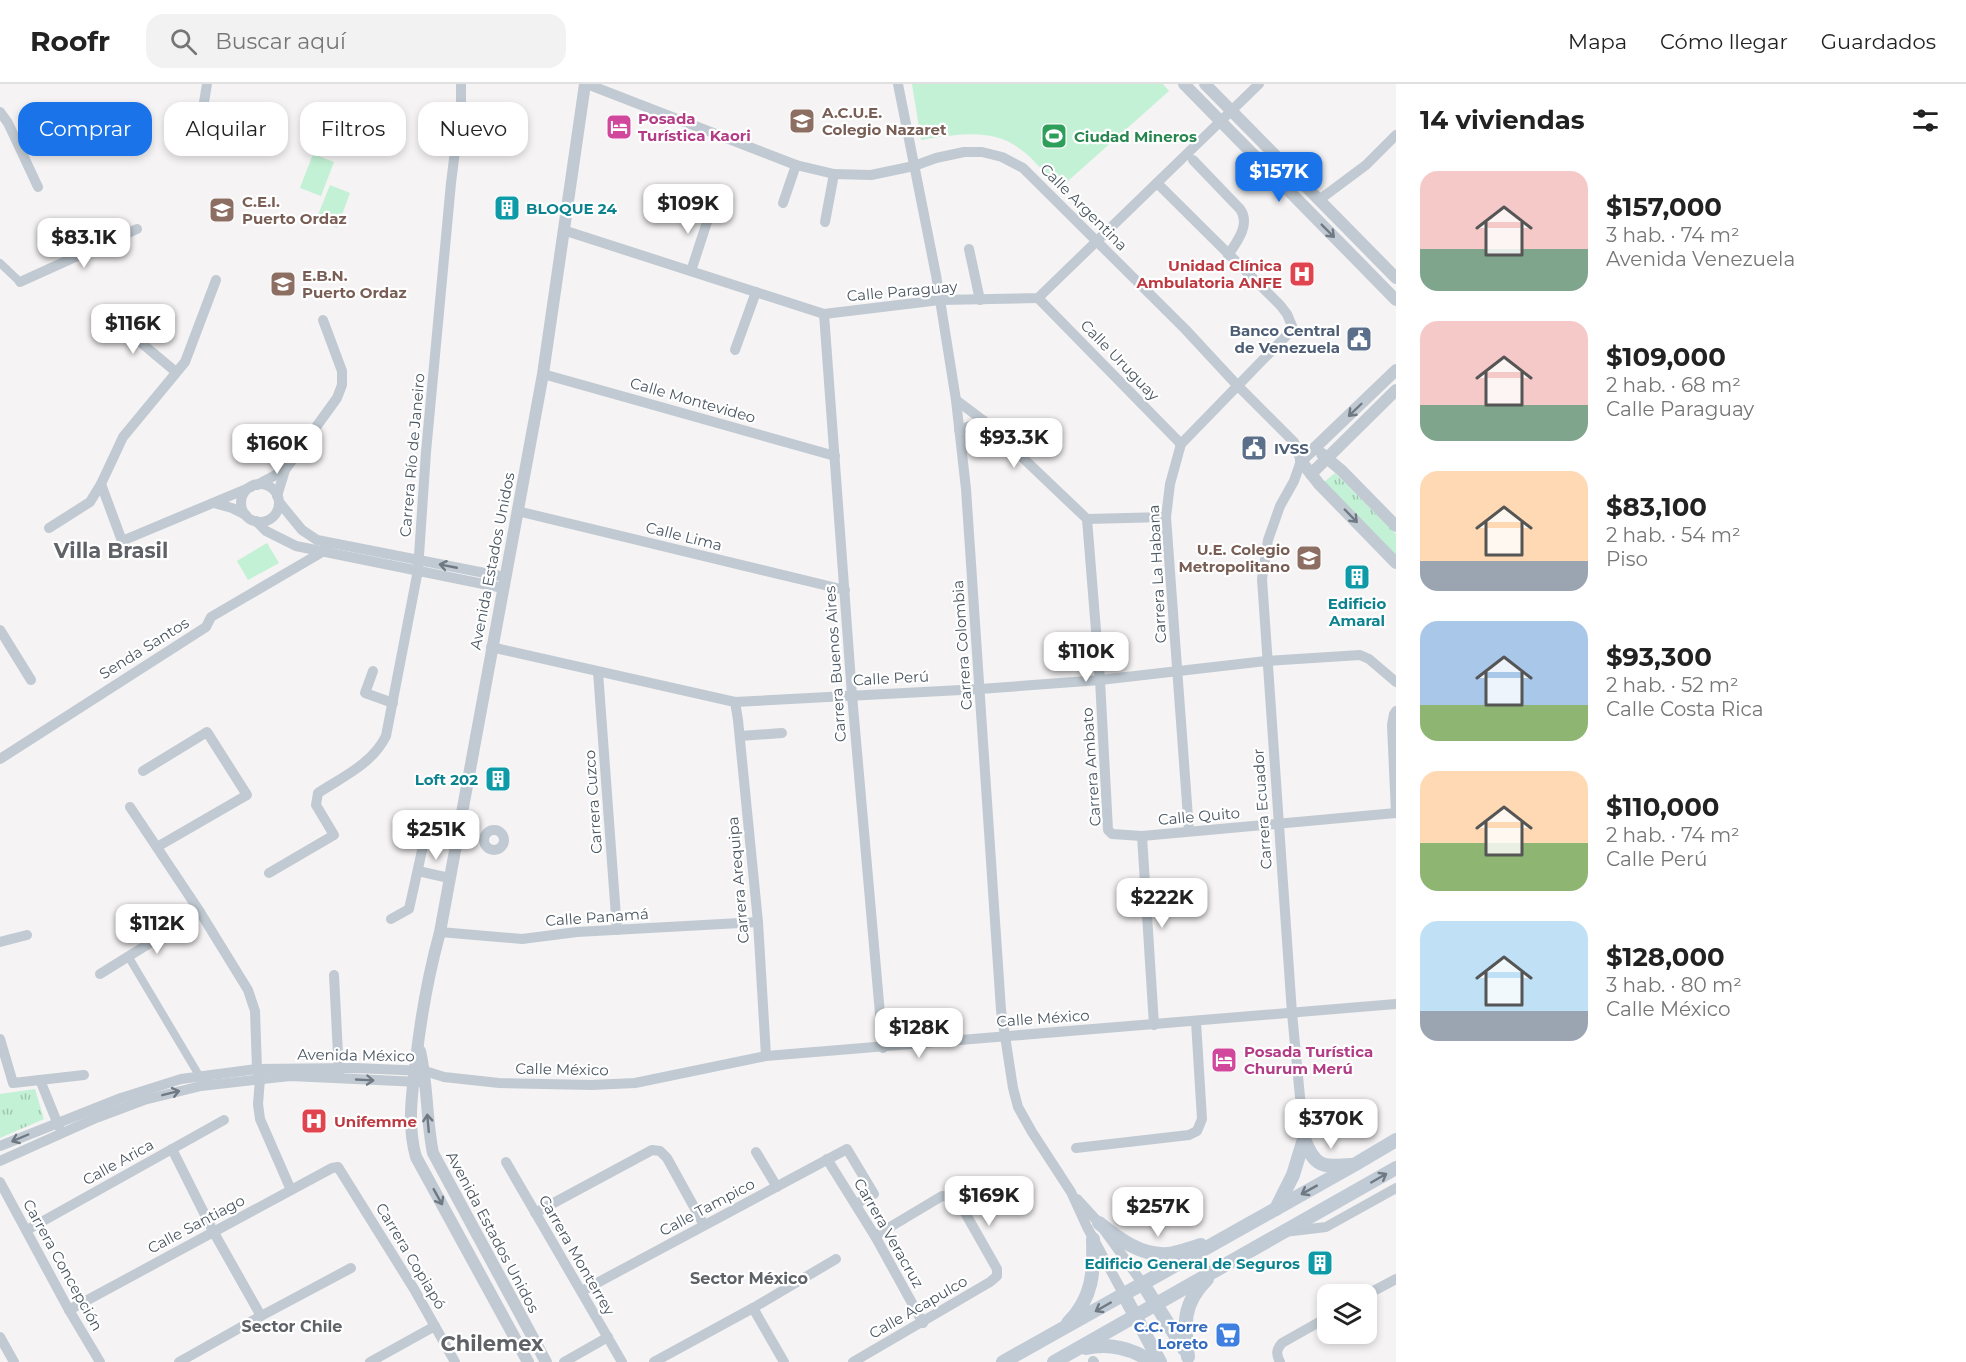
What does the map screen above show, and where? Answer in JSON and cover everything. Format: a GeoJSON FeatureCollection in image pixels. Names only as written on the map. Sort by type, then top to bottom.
{"type":"FeatureCollection","features":[{"type":"Feature","properties":{"kind":"main road"},"geometry":{"type":"LineString","coordinates":[[1304,1140],[1315,1161],[1322,1165],[1354,1165]]}},
{"type":"Feature","properties":{"kind":"main road"},"geometry":{"type":"LineString","coordinates":[[1276,1209],[1293,1175],[1304,1140]]}},
{"type":"Feature","properties":{"kind":"main road"},"geometry":{"type":"LineString","coordinates":[[1003,1362],[1060,1332],[1396,1140]]}},
{"type":"Feature","properties":{"kind":"main road"},"geometry":{"type":"LineString","coordinates":[[1054,1362],[1396,1168]]}},
{"type":"Feature","properties":{"kind":"main road"},"geometry":{"type":"LineString","coordinates":[[1099,1223],[1136,1248],[1156,1253],[1168,1254],[1218,1242]]}},
{"type":"Feature","properties":{"kind":"main road"},"geometry":{"type":"LineString","coordinates":[[1060,1332],[1074,1318],[1090,1288],[1094,1274],[1093,1239]]}},
{"type":"Feature","properties":{"kind":"main road"},"geometry":{"type":"LineString","coordinates":[[1189,1359],[1184,1325],[1192,1299],[1206,1280],[1221,1267]]}},
{"type":"Feature","properties":{"kind":"main road"},"geometry":{"type":"LineString","coordinates":[[1143,1284],[1189,1359]]}},
{"type":"Feature","properties":{"kind":"main road"},"geometry":{"type":"LineString","coordinates":[[1124,1295],[1160,1362]]}},
{"type":"Feature","properties":{"kind":"main road"},"geometry":{"type":"LineString","coordinates":[[1075,1350],[1093,1346],[1116,1347],[1151,1362]]}},
{"type":"Feature","properties":{"kind":"street"},"geometry":{"type":"LineString","coordinates":[[204,102],[207,84]]}},
{"type":"Feature","properties":{"kind":"street","name":"Carrera Río de Janeiro"},"geometry":{"type":"LineString","coordinates":[[269,873],[334,835],[316,805],[318,793],[367,761],[378,750],[386,736],[419,565],[426,452],[461,84]]}},
{"type":"Feature","properties":{"kind":"street","name":"Calle Argentina"},"geometry":{"type":"LineString","coordinates":[[586,84],[796,165],[834,174],[871,175],[915,166],[936,158],[964,152],[982,152],[1002,157],[1023,168],[1185,329],[1294,442],[1301,461]]}},
{"type":"Feature","properties":{"kind":"street","name":"Avenida Estados Unidos"},"geometry":{"type":"LineString","coordinates":[[546,1362],[433,1153],[419,1076],[418,1041],[426,984],[440,932],[543,374],[586,84]]}},
{"type":"Feature","properties":{"kind":"street","name":"Carrera Colombia"},"geometry":{"type":"LineString","coordinates":[[898,84],[940,300],[956,400],[966,489],[1001,1010],[1013,1088],[1018,1107],[1071,1192],[1093,1239],[1124,1295]]}},
{"type":"Feature","properties":{"kind":"street"},"geometry":{"type":"LineString","coordinates":[[1184,84],[1396,300]]}},
{"type":"Feature","properties":{"kind":"street"},"geometry":{"type":"LineString","coordinates":[[1205,84],[1396,278]]}},
{"type":"Feature","properties":{"kind":"street"},"geometry":{"type":"LineString","coordinates":[[1038,298],[1259,84]]}},
{"type":"Feature","properties":{"kind":"street"},"geometry":{"type":"LineString","coordinates":[[0,111],[38,187]]}},
{"type":"Feature","properties":{"kind":"street"},"geometry":{"type":"LineString","coordinates":[[1319,200],[1366,165],[1396,135]]}},
{"type":"Feature","properties":{"kind":"street"},"geometry":{"type":"LineString","coordinates":[[1157,183],[1228,255],[1245,223],[1244,216],[1193,160]]}},
{"type":"Feature","properties":{"kind":"street"},"geometry":{"type":"LineString","coordinates":[[783,203],[796,165]]}},
{"type":"Feature","properties":{"kind":"street"},"geometry":{"type":"LineString","coordinates":[[825,222],[834,174]]}},
{"type":"Feature","properties":{"kind":"street"},"geometry":{"type":"LineString","coordinates":[[691,271],[708,219]]}},
{"type":"Feature","properties":{"kind":"street"},"geometry":{"type":"LineString","coordinates":[[0,263],[20,282],[137,229]]}},
{"type":"Feature","properties":{"kind":"street","name":"Calle Paraguay"},"geometry":{"type":"LineString","coordinates":[[563,230],[824,314],[940,300],[1038,298]]}},
{"type":"Feature","properties":{"kind":"street"},"geometry":{"type":"LineString","coordinates":[[969,249],[980,300]]}},
{"type":"Feature","properties":{"kind":"street","name":"Carrera La Habana"},"geometry":{"type":"LineString","coordinates":[[1189,831],[1166,517],[1170,483],[1181,444],[1287,335],[1292,326],[1287,314],[1228,255]]}},
{"type":"Feature","properties":{"kind":"street"},"geometry":{"type":"LineString","coordinates":[[49,528],[90,502],[102,484],[123,437],[185,362],[216,280]]}},
{"type":"Feature","properties":{"kind":"street"},"geometry":{"type":"LineString","coordinates":[[735,350],[756,292]]}},
{"type":"Feature","properties":{"kind":"street","name":"Calle Uruguay"},"geometry":{"type":"LineString","coordinates":[[1038,298],[1181,444]]}},
{"type":"Feature","properties":{"kind":"street","name":"Carrera Buenos Aires"},"geometry":{"type":"LineString","coordinates":[[824,314],[852,695],[883,1048]]}},
{"type":"Feature","properties":{"kind":"street"},"geometry":{"type":"LineString","coordinates":[[108,315],[176,372]]}},
{"type":"Feature","properties":{"kind":"street"},"geometry":{"type":"LineString","coordinates":[[256,521],[262,522],[272,517],[278,508],[285,470],[337,398],[342,385],[342,371],[323,320]]}},
{"type":"Feature","properties":{"kind":"street"},"geometry":{"type":"LineString","coordinates":[[1396,370],[1301,461],[1396,563]]}},
{"type":"Feature","properties":{"kind":"street","name":"Calle Montevideo"},"geometry":{"type":"LineString","coordinates":[[543,374],[835,456]]}},
{"type":"Feature","properties":{"kind":"street"},"geometry":{"type":"LineString","coordinates":[[1294,481],[1311,474],[1396,390]]}},
{"type":"Feature","properties":{"kind":"street"},"geometry":{"type":"LineString","coordinates":[[956,400],[984,421],[1087,519],[1166,517]]}},
{"type":"Feature","properties":{"kind":"street"},"geometry":{"type":"LineString","coordinates":[[959,430],[984,421]]}},
{"type":"Feature","properties":{"kind":"street","name":"Calle Argentina"},"geometry":{"type":"LineString","coordinates":[[1294,442],[1314,449]]}},
{"type":"Feature","properties":{"kind":"street"},"geometry":{"type":"LineString","coordinates":[[1314,449],[1328,458],[1396,526]]}},
{"type":"Feature","properties":{"kind":"street","name":"Carrera Ecuador"},"geometry":{"type":"LineString","coordinates":[[1301,461],[1294,481],[1280,506],[1268,540],[1263,570],[1262,602],[1292,1013],[1304,1140]]}},
{"type":"Feature","properties":{"kind":"street"},"geometry":{"type":"LineString","coordinates":[[246,515],[241,503],[246,490],[285,470]]}},
{"type":"Feature","properties":{"kind":"street"},"geometry":{"type":"LineString","coordinates":[[102,484],[122,541],[254,486],[269,487],[302,530],[328,547]]}},
{"type":"Feature","properties":{"kind":"street"},"geometry":{"type":"LineString","coordinates":[[214,503],[246,515],[266,531],[296,546],[328,547],[504,583]]}},
{"type":"Feature","properties":{"kind":"street","name":"Calle Lima"},"geometry":{"type":"LineString","coordinates":[[517,511],[845,590]]}},
{"type":"Feature","properties":{"kind":"street","name":"Carrera Ambato"},"geometry":{"type":"LineString","coordinates":[[1087,519],[1100,680],[1108,830],[1112,834]]}},
{"type":"Feature","properties":{"kind":"street","name":"Senda Santos"},"geometry":{"type":"LineString","coordinates":[[0,759],[206,627],[211,617],[328,547]]}},
{"type":"Feature","properties":{"kind":"street"},"geometry":{"type":"LineString","coordinates":[[0,630],[31,680]]}},
{"type":"Feature","properties":{"kind":"street","name":"Calle Perú"},"geometry":{"type":"LineString","coordinates":[[491,647],[735,702],[1100,680],[1266,661],[1360,655],[1369,658],[1396,682]]}},
{"type":"Feature","properties":{"kind":"street"},"geometry":{"type":"LineString","coordinates":[[373,671],[365,693],[393,703]]}},
{"type":"Feature","properties":{"kind":"street","name":"Carrera Cuzco"},"geometry":{"type":"LineString","coordinates":[[598,672],[617,930]]}},
{"type":"Feature","properties":{"kind":"street","name":"Carrera Arequipa"},"geometry":{"type":"LineString","coordinates":[[735,702],[758,922],[766,1056]]}},
{"type":"Feature","properties":{"kind":"street"},"geometry":{"type":"LineString","coordinates":[[1396,711],[1392,725],[1396,813]]}},
{"type":"Feature","properties":{"kind":"street"},"geometry":{"type":"LineString","coordinates":[[143,771],[207,732],[247,795],[157,847]]}},
{"type":"Feature","properties":{"kind":"street"},"geometry":{"type":"LineString","coordinates":[[740,735],[782,733]]}},
{"type":"Feature","properties":{"kind":"street"},"geometry":{"type":"LineString","coordinates":[[130,807],[200,912],[248,990],[255,1011],[260,1119],[291,1190]]}},
{"type":"Feature","properties":{"kind":"street","name":"Calle Quito"},"geometry":{"type":"LineString","coordinates":[[1112,834],[1142,836],[1396,813]]}},
{"type":"Feature","properties":{"kind":"street"},"geometry":{"type":"LineString","coordinates":[[1142,836],[1154,1025]]}},
{"type":"Feature","properties":{"kind":"street"},"geometry":{"type":"LineString","coordinates":[[391,919],[409,909],[425,837]]}},
{"type":"Feature","properties":{"kind":"street"},"geometry":{"type":"LineString","coordinates":[[418,872],[449,878]]}},
{"type":"Feature","properties":{"kind":"street"},"geometry":{"type":"LineString","coordinates":[[100,974],[200,912]]}},
{"type":"Feature","properties":{"kind":"street","name":"Calle Panamá"},"geometry":{"type":"LineString","coordinates":[[440,932],[522,939],[577,932],[758,922]]}},
{"type":"Feature","properties":{"kind":"street"},"geometry":{"type":"LineString","coordinates":[[0,942],[27,935]]}},
{"type":"Feature","properties":{"kind":"street"},"geometry":{"type":"LineString","coordinates":[[128,956],[200,1077]]}},
{"type":"Feature","properties":{"kind":"street"},"geometry":{"type":"LineString","coordinates":[[334,975],[339,1073]]}},
{"type":"Feature","properties":{"kind":"street","name":"Calle México"},"geometry":{"type":"LineString","coordinates":[[444,1077],[499,1083],[592,1085],[635,1083],[766,1056],[1396,1004]]}},
{"type":"Feature","properties":{"kind":"street"},"geometry":{"type":"LineString","coordinates":[[1076,1148],[1189,1135],[1197,1131],[1202,1119],[1196,1022]]}},
{"type":"Feature","properties":{"kind":"street"},"geometry":{"type":"LineString","coordinates":[[0,1039],[13,1083],[84,1075]]}},
{"type":"Feature","properties":{"kind":"street","name":"Avenida México"},"geometry":{"type":"LineString","coordinates":[[0,1161],[121,1098],[181,1079],[259,1074],[290,1077],[339,1073],[444,1077]]}},
{"type":"Feature","properties":{"kind":"street","name":"Avenida México"},"geometry":{"type":"LineString","coordinates":[[0,1146],[144,1100],[259,1074]]}},
{"type":"Feature","properties":{"kind":"street","name":"Avenida Estados Unidos"},"geometry":{"type":"LineString","coordinates":[[419,1076],[410,1115],[416,1157],[528,1362]]}},
{"type":"Feature","properties":{"kind":"street"},"geometry":{"type":"LineString","coordinates":[[40,1080],[60,1128]]}},
{"type":"Feature","properties":{"kind":"street","name":"Calle Arica"},"geometry":{"type":"LineString","coordinates":[[27,1230],[224,1120]]}},
{"type":"Feature","properties":{"kind":"street"},"geometry":{"type":"LineString","coordinates":[[172,1149],[213,1231],[261,1316]]}},
{"type":"Feature","properties":{"kind":"street","name":"Calle Tampico"},"geometry":{"type":"LineString","coordinates":[[582,1291],[847,1149],[873,1194],[856,1204]]}},
{"type":"Feature","properties":{"kind":"street"},"geometry":{"type":"LineString","coordinates":[[535,1213],[652,1150],[660,1151],[667,1158],[704,1225]]}},
{"type":"Feature","properties":{"kind":"street"},"geometry":{"type":"LineString","coordinates":[[756,1152],[777,1187]]}},
{"type":"Feature","properties":{"kind":"street","name":"Carrera Veracruz"},"geometry":{"type":"LineString","coordinates":[[827,1159],[875,1236],[923,1323]]}},
{"type":"Feature","properties":{"kind":"street","name":"Carrera Monterrey"},"geometry":{"type":"LineString","coordinates":[[506,1162],[622,1362]]}},
{"type":"Feature","properties":{"kind":"street","name":"Calle Santiago"},"geometry":{"type":"LineString","coordinates":[[69,1310],[213,1231],[332,1168],[338,1167]]}},
{"type":"Feature","properties":{"kind":"street","name":"Carrera Copiapó"},"geometry":{"type":"LineString","coordinates":[[338,1167],[455,1362]]}},
{"type":"Feature","properties":{"kind":"street","name":"Carrera Concepción"},"geometry":{"type":"LineString","coordinates":[[0,1182],[69,1310],[100,1362]]}},
{"type":"Feature","properties":{"kind":"street"},"geometry":{"type":"LineString","coordinates":[[1284,1232],[1326,1227],[1396,1188]]}},
{"type":"Feature","properties":{"kind":"street","name":"Carrera Colombia"},"geometry":{"type":"LineString","coordinates":[[1071,1192],[1099,1223],[1143,1284]]}},
{"type":"Feature","properties":{"kind":"street","name":"Calle Acapulco"},"geometry":{"type":"LineString","coordinates":[[853,1362],[923,1323],[997,1276],[997,1269],[958,1202],[950,1197],[942,1196],[875,1236]]}},
{"type":"Feature","properties":{"kind":"street"},"geometry":{"type":"LineString","coordinates":[[654,1362],[836,1259]]}},
{"type":"Feature","properties":{"kind":"street"},"geometry":{"type":"LineString","coordinates":[[179,1362],[351,1268]]}},
{"type":"Feature","properties":{"kind":"street"},"geometry":{"type":"LineString","coordinates":[[1377,1289],[1396,1279]]}},
{"type":"Feature","properties":{"kind":"street"},"geometry":{"type":"LineString","coordinates":[[753,1308],[784,1362]]}},
{"type":"Feature","properties":{"kind":"street"},"geometry":{"type":"LineString","coordinates":[[1280,1362],[1276,1355],[1277,1348],[1317,1323]]}},
{"type":"Feature","properties":{"kind":"street"},"geometry":{"type":"LineString","coordinates":[[370,1362],[435,1326]]}},
{"type":"Feature","properties":{"kind":"street"},"geometry":{"type":"LineString","coordinates":[[0,1337],[14,1362]]}},
{"type":"Feature","properties":{"kind":"street"},"geometry":{"type":"LineString","coordinates":[[564,1362],[608,1337]]}},
{"type":"Feature","properties":{"kind":"green space","name":"Ciudad Mineros"},"geometry":{"type":"Polygon","coordinates":[[[912,84],[1163,84],[1169,91],[1059,189],[1036,163],[1009,142],[972,134],[921,140],[912,84]]]}},
{"type":"Feature","properties":{"kind":"green space"},"geometry":{"type":"Polygon","coordinates":[[[312,156],[334,162],[321,196],[300,188],[312,156]]]}},
{"type":"Feature","properties":{"kind":"green space"},"geometry":{"type":"Polygon","coordinates":[[[330,185],[350,193],[337,228],[316,220],[330,185]]]}},
{"type":"Feature","properties":{"kind":"green space"},"geometry":{"type":"Polygon","coordinates":[[[1335,473],[1396,534],[1396,555],[1324,482],[1335,473]]]}},
{"type":"Feature","properties":{"kind":"green space"},"geometry":{"type":"Polygon","coordinates":[[[267,543],[279,563],[248,580],[237,561],[267,543]]]}},
{"type":"Feature","properties":{"kind":"green space"},"geometry":{"type":"Polygon","coordinates":[[[35,1089],[44,1119],[0,1138],[0,1094],[35,1089]]]}},
{"type":"Feature","properties":{"kind":"place","name":"A.C.U.E. Colegio Nazaret"},"geometry":{"type":"Point","coordinates":[802,121]}},
{"type":"Feature","properties":{"kind":"place","name":"Posada Turística Kaori"},"geometry":{"type":"Point","coordinates":[619,127]}},
{"type":"Feature","properties":{"kind":"place","name":"Ciudad Mineros"},"geometry":{"type":"Point","coordinates":[1054,136]}},
{"type":"Feature","properties":{"kind":"place","name":"BLOQUE 24"},"geometry":{"type":"Point","coordinates":[507,208]}},
{"type":"Feature","properties":{"kind":"place","name":"C.E.I. Puerto Ordaz"},"geometry":{"type":"Point","coordinates":[222,210]}},
{"type":"Feature","properties":{"kind":"place","name":"Unidad Clínica Ambulatoria ANFE"},"geometry":{"type":"Point","coordinates":[1302,274]}},
{"type":"Feature","properties":{"kind":"place","name":"E.B.N. Puerto Ordaz"},"geometry":{"type":"Point","coordinates":[283,284]}},
{"type":"Feature","properties":{"kind":"place","name":"Banco Central de Venezuela"},"geometry":{"type":"Point","coordinates":[1359,339]}},
{"type":"Feature","properties":{"kind":"place","name":"IVSS"},"geometry":{"type":"Point","coordinates":[1254,448]}},
{"type":"Feature","properties":{"kind":"place","name":"U.E. Colegio Metropolitano"},"geometry":{"type":"Point","coordinates":[1309,558]}},
{"type":"Feature","properties":{"kind":"place","name":"Edificio Amaral"},"geometry":{"type":"Point","coordinates":[1357,577]}},
{"type":"Feature","properties":{"kind":"place","name":"Loft 202"},"geometry":{"type":"Point","coordinates":[498,779]}},
{"type":"Feature","properties":{"kind":"place","name":"Posada Turística Churum Merú"},"geometry":{"type":"Point","coordinates":[1224,1060]}},
{"type":"Feature","properties":{"kind":"place","name":"Unifemme"},"geometry":{"type":"Point","coordinates":[314,1121]}},
{"type":"Feature","properties":{"kind":"place","name":"Edificio General de Seguros"},"geometry":{"type":"Point","coordinates":[1320,1263]}},
{"type":"Feature","properties":{"kind":"place","name":"C.C. Torre Loreto"},"geometry":{"type":"Point","coordinates":[1228,1335]}},
{"type":"Feature","properties":{"kind":"district","name":"Villa Brasil"},"geometry":{"type":"Point","coordinates":[111,550]}},
{"type":"Feature","properties":{"kind":"district","name":"Sector México"},"geometry":{"type":"Point","coordinates":[749,1278]}},
{"type":"Feature","properties":{"kind":"district","name":"Sector Chile"},"geometry":{"type":"Point","coordinates":[292,1326]}},
{"type":"Feature","properties":{"kind":"district","name":"Chilemex"},"geometry":{"type":"Point","coordinates":[492,1343]}}]}
